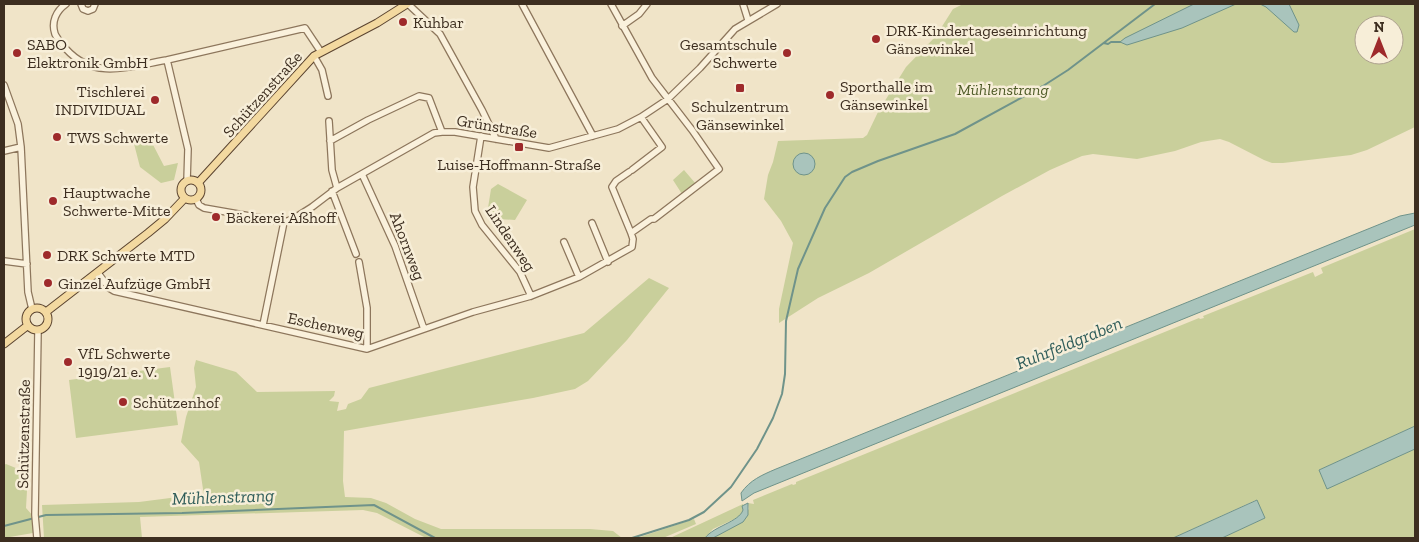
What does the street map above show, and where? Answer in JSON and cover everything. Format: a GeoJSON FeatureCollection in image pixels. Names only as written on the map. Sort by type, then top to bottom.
{"type":"FeatureCollection","features":[{"type":"Feature","properties":{"kind":"main road","name":"Schützenstraße"},"geometry":{"type":"LineString","coordinates":[[198,183],[318,54],[377,23],[407,4]]}},
{"type":"Feature","properties":{"kind":"main road"},"geometry":{"type":"LineString","coordinates":[[188,181],[198,183],[201,192],[196,199],[185,198],[182,189],[188,181]]}},
{"type":"Feature","properties":{"kind":"main road"},"geometry":{"type":"LineString","coordinates":[[46,312],[165,219],[185,198]]}},
{"type":"Feature","properties":{"kind":"main road"},"geometry":{"type":"LineString","coordinates":[[41,308],[46,312],[48,322],[44,328],[38,331],[27,326],[26,316],[32,309],[41,308]]}},
{"type":"Feature","properties":{"kind":"main road"},"geometry":{"type":"LineString","coordinates":[[4,344],[27,326]]}},
{"type":"Feature","properties":{"kind":"street"},"geometry":{"type":"LineString","coordinates":[[66,4],[55,15],[53,26],[59,41],[81,63],[110,70],[168,60],[305,28],[312,36],[328,96]]}},
{"type":"Feature","properties":{"kind":"street"},"geometry":{"type":"LineString","coordinates":[[76,4],[82,4],[84,9],[90,11],[94,8],[95,4]]}},
{"type":"Feature","properties":{"kind":"street"},"geometry":{"type":"LineString","coordinates":[[407,4],[440,34],[496,139]]}},
{"type":"Feature","properties":{"kind":"street"},"geometry":{"type":"LineString","coordinates":[[522,4],[593,136]]}},
{"type":"Feature","properties":{"kind":"street"},"geometry":{"type":"LineString","coordinates":[[611,4],[652,78],[719,169],[654,219],[651,219],[631,233],[612,187],[613,184],[662,147],[641,117]]}},
{"type":"Feature","properties":{"kind":"street"},"geometry":{"type":"LineString","coordinates":[[622,26],[640,14],[647,4]]}},
{"type":"Feature","properties":{"kind":"street"},"geometry":{"type":"LineString","coordinates":[[743,4],[748,20]]}},
{"type":"Feature","properties":{"kind":"street","name":"Grünstraße"},"geometry":{"type":"LineString","coordinates":[[284,222],[293,219],[334,190],[434,133],[455,132],[549,148],[618,129],[641,117],[668,99],[700,68],[735,29],[777,4]]}},
{"type":"Feature","properties":{"kind":"street"},"geometry":{"type":"LineString","coordinates":[[168,60],[188,149],[188,181]]}},
{"type":"Feature","properties":{"kind":"street"},"geometry":{"type":"LineString","coordinates":[[4,85],[18,124],[21,147],[28,292],[32,309]]}},
{"type":"Feature","properties":{"kind":"street"},"geometry":{"type":"LineString","coordinates":[[330,141],[368,120],[419,96],[429,98],[442,132]]}},
{"type":"Feature","properties":{"kind":"street"},"geometry":{"type":"LineString","coordinates":[[329,121],[334,190],[356,254]]}},
{"type":"Feature","properties":{"kind":"street","name":"Lindenweg"},"geometry":{"type":"LineString","coordinates":[[481,136],[473,187],[475,211],[482,224],[520,272],[531,296]]}},
{"type":"Feature","properties":{"kind":"street"},"geometry":{"type":"LineString","coordinates":[[4,151],[21,147]]}},
{"type":"Feature","properties":{"kind":"street","name":"Ahornweg"},"geometry":{"type":"LineString","coordinates":[[362,174],[395,246],[424,330]]}},
{"type":"Feature","properties":{"kind":"street"},"geometry":{"type":"LineString","coordinates":[[196,199],[199,205],[204,208],[284,222],[263,325]]}},
{"type":"Feature","properties":{"kind":"street"},"geometry":{"type":"LineString","coordinates":[[592,223],[608,262]]}},
{"type":"Feature","properties":{"kind":"street","name":"Eschenweg"},"geometry":{"type":"LineString","coordinates":[[98,273],[109,288],[114,291],[367,349],[473,312],[531,296],[579,277],[632,247],[633,239],[631,233]]}},
{"type":"Feature","properties":{"kind":"street"},"geometry":{"type":"LineString","coordinates":[[564,242],[579,277]]}},
{"type":"Feature","properties":{"kind":"street"},"geometry":{"type":"LineString","coordinates":[[4,261],[27,264]]}},
{"type":"Feature","properties":{"kind":"street"},"geometry":{"type":"LineString","coordinates":[[360,262],[367,308],[367,349]]}},
{"type":"Feature","properties":{"kind":"street","name":"Schützenstraße"},"geometry":{"type":"LineString","coordinates":[[37,538],[35,515],[38,331]]}},
{"type":"Feature","properties":{"kind":"green space","name":"Mühlenstrang"},"geometry":{"type":"Polygon","coordinates":[[[963,4],[1415,4],[1415,127],[1367,150],[1351,155],[1283,163],[1272,163],[1264,160],[1220,139],[1201,142],[1175,151],[1137,159],[1093,154],[1082,156],[1050,170],[1002,196],[869,273],[818,298],[779,323],[779,309],[793,243],[781,221],[764,199],[768,175],[778,141],[863,138],[867,135],[878,112],[906,67],[936,36],[953,9],[963,4]]]}},
{"type":"Feature","properties":{"kind":"green space"},"geometry":{"type":"Polygon","coordinates":[[[149,137],[164,166],[178,163],[174,180],[161,183],[140,167],[133,140],[149,137]]]}},
{"type":"Feature","properties":{"kind":"green space"},"geometry":{"type":"Polygon","coordinates":[[[684,170],[696,184],[682,194],[673,180],[684,170]]]}},
{"type":"Feature","properties":{"kind":"green space"},"geometry":{"type":"Polygon","coordinates":[[[498,184],[527,200],[515,220],[497,219],[488,208],[491,189],[498,184]]]}},
{"type":"Feature","properties":{"kind":"green space"},"geometry":{"type":"Polygon","coordinates":[[[1415,229],[1415,426],[1319,470],[1327,488],[1415,449],[1415,538],[1222,538],[1265,518],[1256,500],[1173,538],[713,538],[735,526],[749,509],[748,503],[754,504],[753,500],[1199,318],[1204,318],[1203,316],[1313,272],[1315,277],[1323,273],[1321,268],[1415,229]]]}},
{"type":"Feature","properties":{"kind":"green space"},"geometry":{"type":"Polygon","coordinates":[[[649,278],[669,288],[627,340],[588,381],[575,389],[344,431],[343,481],[345,497],[371,498],[386,503],[415,519],[441,529],[590,529],[613,531],[622,538],[426,538],[377,513],[363,510],[140,517],[142,538],[44,538],[42,505],[139,502],[204,496],[199,462],[181,442],[186,417],[196,387],[194,368],[196,360],[236,372],[257,392],[335,391],[334,396],[329,401],[339,402],[337,411],[346,409],[348,404],[361,399],[369,388],[584,333],[649,278]]]}},
{"type":"Feature","properties":{"kind":"green space","name":"Schützenhof"},"geometry":{"type":"Polygon","coordinates":[[[170,367],[178,425],[76,438],[69,380],[170,367]]]}},
{"type":"Feature","properties":{"kind":"green space"},"geometry":{"type":"Polygon","coordinates":[[[6,464],[28,473],[26,508],[33,516],[33,533],[4,538],[4,465],[6,464]]]}},
{"type":"Feature","properties":{"kind":"green space"},"geometry":{"type":"Polygon","coordinates":[[[743,504],[741,516],[713,529],[705,538],[670,538],[743,504]]]}},
{"type":"Feature","properties":{"kind":"green space"},"geometry":{"type":"Polygon","coordinates":[[[694,519],[696,524],[663,538],[637,538],[694,519]]]}},
{"type":"Feature","properties":{"kind":"water"},"geometry":{"type":"Polygon","coordinates":[[[1194,4],[1236,4],[1182,28],[1127,45],[1120,42],[1125,38],[1194,4]]]}},
{"type":"Feature","properties":{"kind":"water"},"geometry":{"type":"Polygon","coordinates":[[[1260,4],[1289,4],[1299,25],[1297,32],[1294,32],[1260,4]]]}},
{"type":"Feature","properties":{"kind":"water"},"geometry":{"type":"Polygon","coordinates":[[[804,153],[814,160],[815,164],[808,174],[804,175],[794,168],[793,164],[800,154],[804,153]]]}},
{"type":"Feature","properties":{"kind":"water"},"geometry":{"type":"Polygon","coordinates":[[[1415,213],[1415,225],[754,493],[742,501],[741,493],[752,481],[776,469],[1400,216],[1415,213]]]}},
{"type":"Feature","properties":{"kind":"water"},"geometry":{"type":"Polygon","coordinates":[[[1415,426],[1415,449],[1327,489],[1319,470],[1415,426]]]}},
{"type":"Feature","properties":{"kind":"water"},"geometry":{"type":"Polygon","coordinates":[[[1257,500],[1265,518],[1222,538],[1173,538],[1257,500]]]}},
{"type":"Feature","properties":{"kind":"water"},"geometry":{"type":"Polygon","coordinates":[[[748,503],[748,515],[743,522],[713,538],[705,538],[714,530],[737,518],[743,510],[742,506],[748,503]]]}},
{"type":"Feature","properties":{"kind":"waterway","name":"Mühlenstrang"},"geometry":{"type":"LineString","coordinates":[[632,538],[689,520],[704,512],[731,487],[757,449],[773,418],[782,394],[785,374],[786,321],[798,269],[825,208],[845,177],[878,161],[955,134],[1043,86],[1068,70],[1155,4]]}},
{"type":"Feature","properties":{"kind":"waterway"},"geometry":{"type":"LineString","coordinates":[[1104,43],[1120,42]]}},
{"type":"Feature","properties":{"kind":"waterway","name":"Mühlenstrang"},"geometry":{"type":"LineString","coordinates":[[4,526],[46,515],[182,513],[374,505],[435,538]]}},
{"type":"Feature","properties":{"kind":"place","name":"Kuhbar"},"geometry":{"type":"Point","coordinates":[403,22]}},
{"type":"Feature","properties":{"kind":"place","name":"DRK-Kindertageseinrichtung Gänsewinkel"},"geometry":{"type":"Point","coordinates":[876,39]}},
{"type":"Feature","properties":{"kind":"place","name":"SABO Elektronik GmbH"},"geometry":{"type":"Point","coordinates":[17,53]}},
{"type":"Feature","properties":{"kind":"place","name":"Gesamtschule Schwerte"},"geometry":{"type":"Point","coordinates":[787,53]}},
{"type":"Feature","properties":{"kind":"place","name":"Schulzentrum Gänsewinkel"},"geometry":{"type":"Point","coordinates":[740,88]}},
{"type":"Feature","properties":{"kind":"place","name":"Sporthalle im Gänsewinkel"},"geometry":{"type":"Point","coordinates":[830,95]}},
{"type":"Feature","properties":{"kind":"place","name":"Tischlerei INDIVIDUAL"},"geometry":{"type":"Point","coordinates":[155,100]}},
{"type":"Feature","properties":{"kind":"place","name":"TWS Schwerte"},"geometry":{"type":"Point","coordinates":[57,137]}},
{"type":"Feature","properties":{"kind":"place","name":"Luise-Hoffmann-Straße"},"geometry":{"type":"Point","coordinates":[519,147]}},
{"type":"Feature","properties":{"kind":"place","name":"Hauptwache Schwerte-Mitte"},"geometry":{"type":"Point","coordinates":[53,201]}},
{"type":"Feature","properties":{"kind":"place","name":"Bäckerei Aßhoff"},"geometry":{"type":"Point","coordinates":[216,217]}},
{"type":"Feature","properties":{"kind":"place","name":"DRK Schwerte MTD"},"geometry":{"type":"Point","coordinates":[47,255]}},
{"type":"Feature","properties":{"kind":"place","name":"Ginzel Aufzüge GmbH"},"geometry":{"type":"Point","coordinates":[48,283]}},
{"type":"Feature","properties":{"kind":"place","name":"VfL Schwerte 1919/21 e. V."},"geometry":{"type":"Point","coordinates":[68,362]}},
{"type":"Feature","properties":{"kind":"place","name":"Schützenhof"},"geometry":{"type":"Point","coordinates":[123,402]}},
{"type":"Feature","properties":{"kind":"water label","name":"Ruhrfeldgraben"},"geometry":{"type":"Point","coordinates":[1069,343]}}]}
